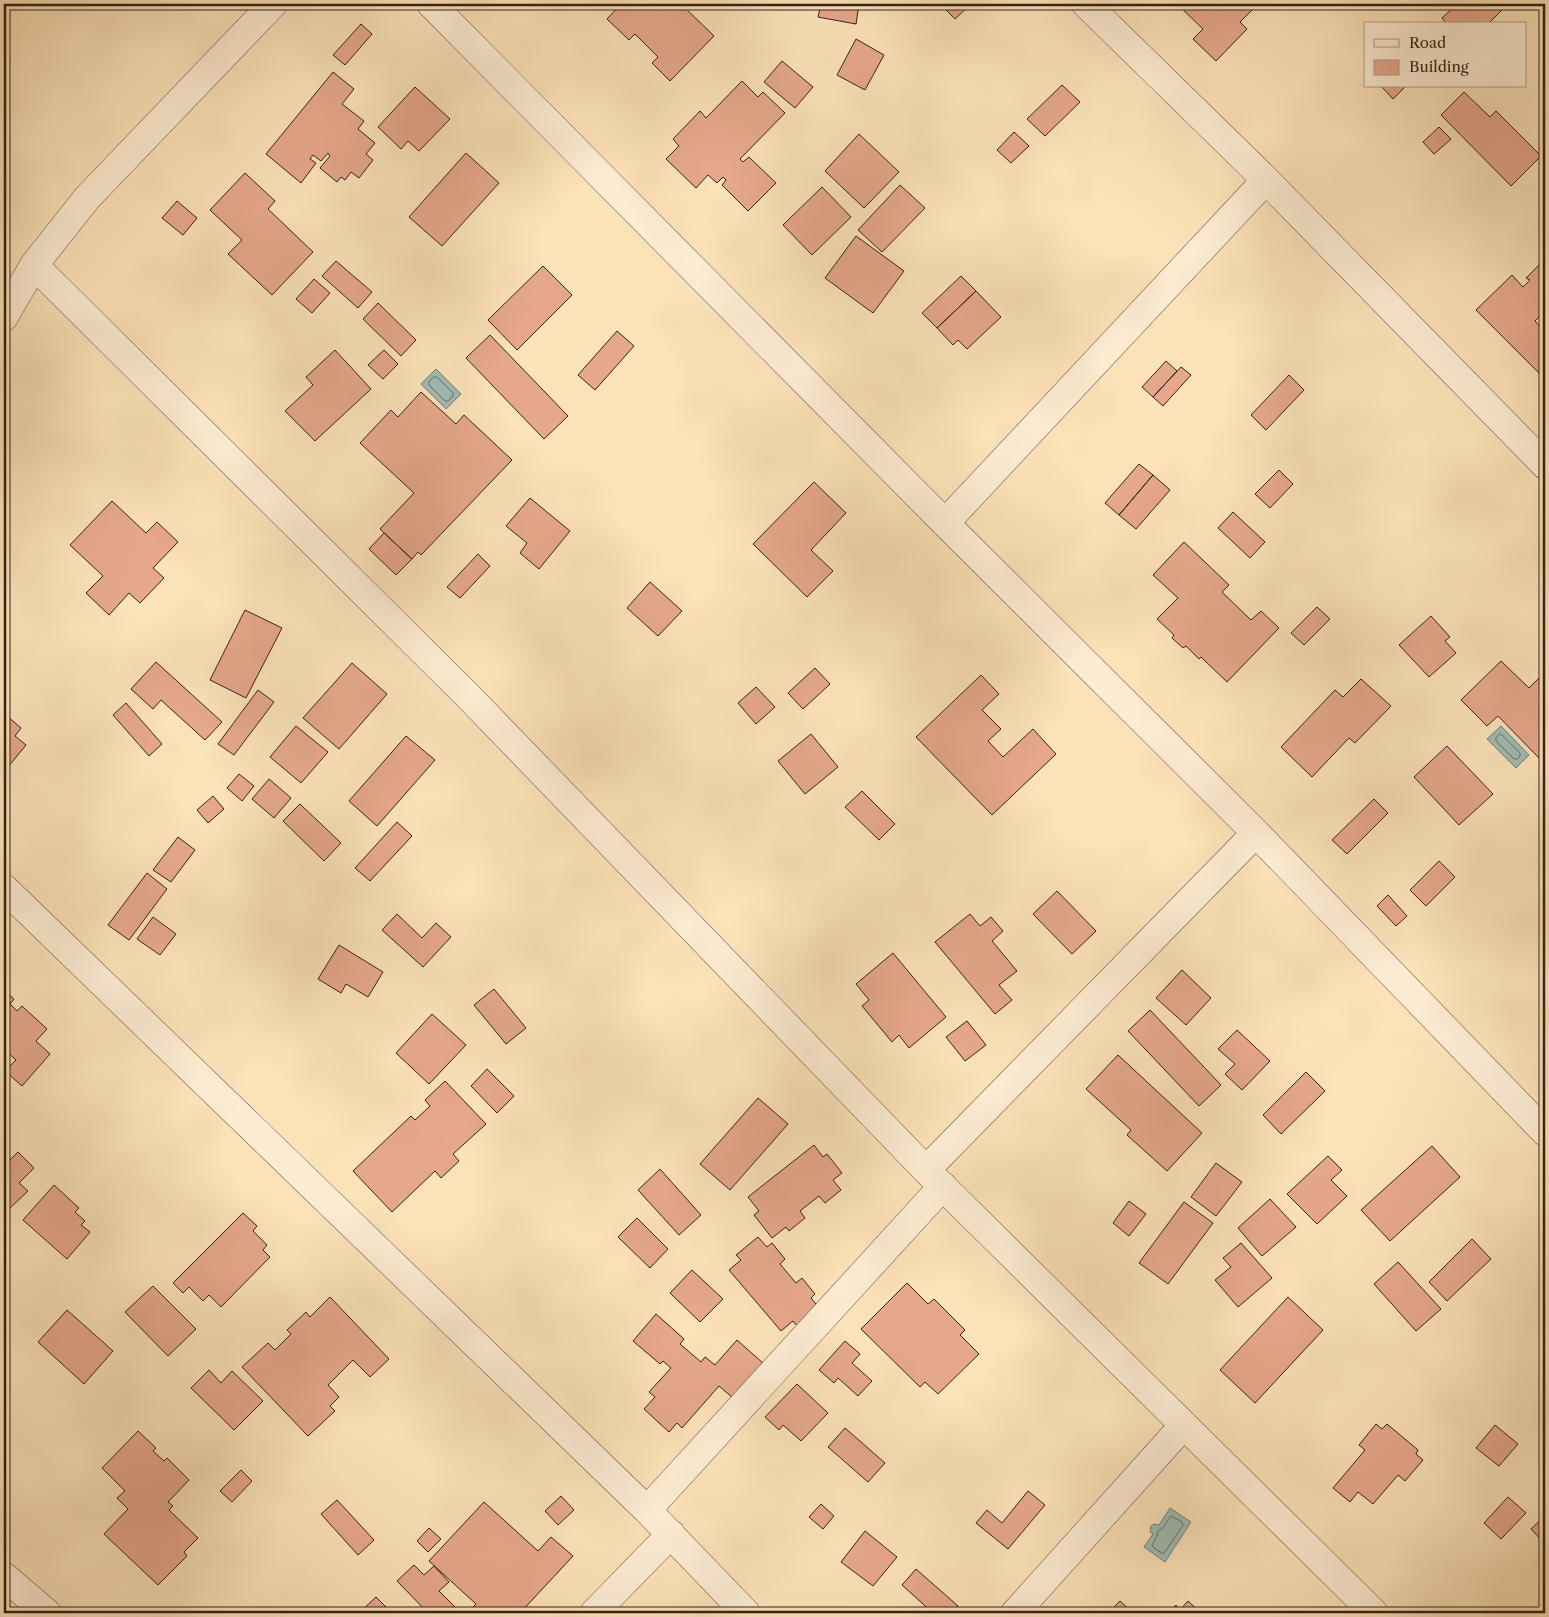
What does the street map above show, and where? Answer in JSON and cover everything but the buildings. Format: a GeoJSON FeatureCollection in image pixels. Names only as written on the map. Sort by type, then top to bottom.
{"type":"FeatureCollection","features":[{"type":"Feature","properties":{"kind":"street"},"geometry":{"type":"LineString","coordinates":[[431,4],[945,523],[1256,833],[1545,1132]]}},
{"type":"Feature","properties":{"kind":"street"},"geometry":{"type":"LineString","coordinates":[[1086,4],[1266,180],[1545,465]]}},
{"type":"Feature","properties":{"kind":"street"},"geometry":{"type":"LineString","coordinates":[[4,317],[34,265],[87,198],[265,6]]}},
{"type":"Feature","properties":{"kind":"street"},"geometry":{"type":"LineString","coordinates":[[945,523],[1266,180]]}},
{"type":"Feature","properties":{"kind":"street"},"geometry":{"type":"LineString","coordinates":[[34,265],[468,696],[934,1178],[1374,1613]]}},
{"type":"Feature","properties":{"kind":"street"},"geometry":{"type":"LineString","coordinates":[[647,1510],[934,1178],[1256,833]]}},
{"type":"Feature","properties":{"kind":"street"},"geometry":{"type":"LineString","coordinates":[[4,888],[647,1510],[746,1613]]}},
{"type":"Feature","properties":{"kind":"street"},"geometry":{"type":"LineString","coordinates":[[1015,1613],[1184,1425]]}},
{"type":"Feature","properties":{"kind":"street"},"geometry":{"type":"LineString","coordinates":[[594,1613],[670,1534]]}},
{"type":"Feature","properties":{"kind":"street"},"geometry":{"type":"LineString","coordinates":[[4,1576],[47,1613]]}},
{"type":"Feature","properties":{"kind":"water"},"geometry":{"type":"Polygon","coordinates":[[[436,369],[461,394],[446,409],[421,384],[436,369]]]}},
{"type":"Feature","properties":{"kind":"water"},"geometry":{"type":"Polygon","coordinates":[[[1501,726],[1529,755],[1516,768],[1487,739],[1501,726]]]}},
{"type":"Feature","properties":{"kind":"water"},"geometry":{"type":"Polygon","coordinates":[[[1170,1508],[1191,1522],[1165,1562],[1144,1547],[1153,1534],[1150,1532],[1151,1526],[1154,1524],[1159,1525],[1170,1508]]]}}]}
